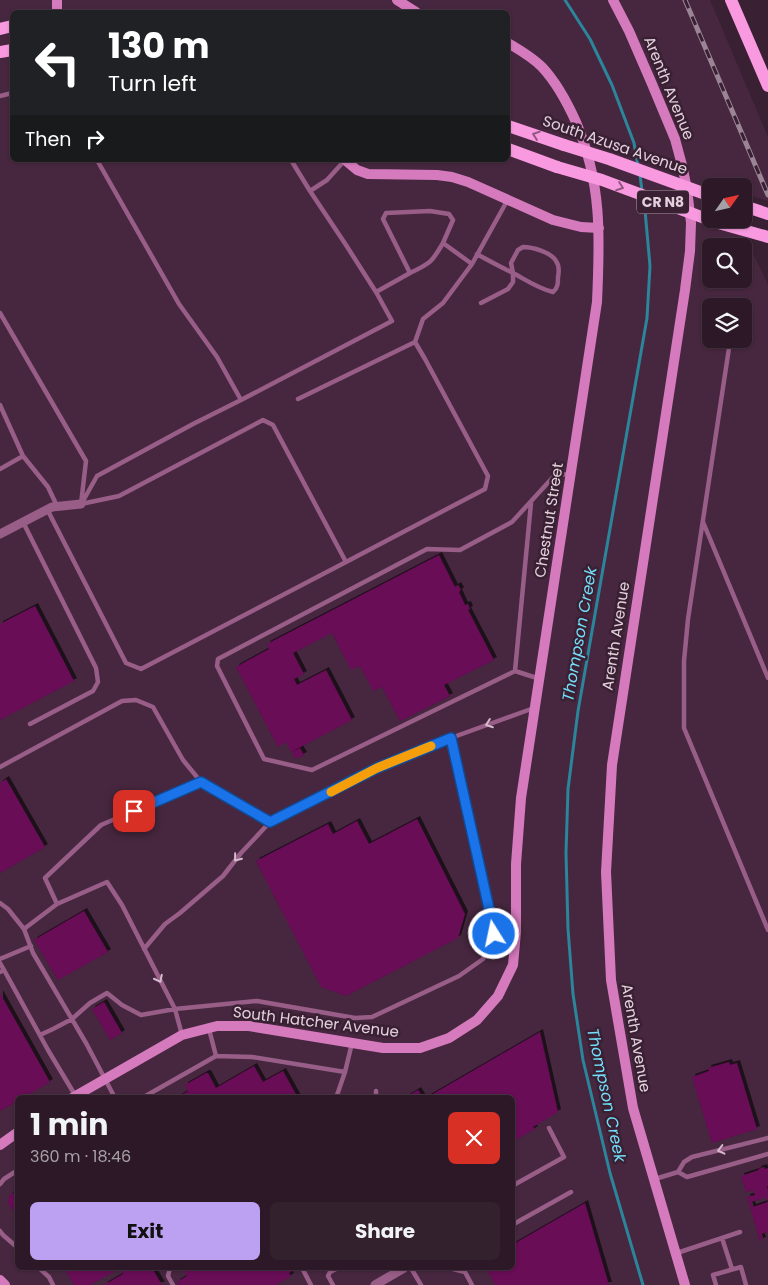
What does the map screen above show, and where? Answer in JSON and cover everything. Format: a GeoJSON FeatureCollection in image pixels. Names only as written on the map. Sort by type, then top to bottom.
{"type":"FeatureCollection","features":[{"type":"Feature","properties":{"kind":"main road"},"geometry":{"type":"LineString","coordinates":[[731,0],[765,70],[768,86]]}},
{"type":"Feature","properties":{"kind":"main road","name":"South Azusa Avenue"},"geometry":{"type":"LineString","coordinates":[[510,127],[609,159],[702,193]]}},
{"type":"Feature","properties":{"kind":"main road","name":"CR N8"},"geometry":{"type":"LineString","coordinates":[[510,149],[557,167],[602,180],[715,222],[768,238]]}},
{"type":"Feature","properties":{"kind":"main road"},"geometry":{"type":"LineString","coordinates":[[752,209],[768,214]]}},
{"type":"Feature","properties":{"kind":"street"},"geometry":{"type":"LineString","coordinates":[[397,0],[413,10]]}},
{"type":"Feature","properties":{"kind":"street","name":"Arenth Avenue"},"geometry":{"type":"LineString","coordinates":[[613,0],[633,40],[675,139],[687,189],[691,223],[690,251],[685,290],[612,765],[606,872],[611,980],[633,1108],[685,1285]]}},
{"type":"Feature","properties":{"kind":"street","name":"Chestnut Street"},"geometry":{"type":"LineString","coordinates":[[477,1020],[498,996],[513,965],[516,932],[516,864],[521,798],[597,302],[600,228],[596,190],[588,154],[570,109],[557,86],[542,67],[525,53],[510,44]]}},
{"type":"Feature","properties":{"kind":"street"},"geometry":{"type":"LineString","coordinates":[[347,162],[357,170],[368,174],[452,177],[468,182],[553,220],[582,227],[600,228]]}},
{"type":"Feature","properties":{"kind":"street"},"geometry":{"type":"LineString","coordinates":[[0,534],[52,507],[81,504]]}},
{"type":"Feature","properties":{"kind":"street","name":"South Hatcher Avenue"},"geometry":{"type":"LineString","coordinates":[[79,1095],[182,1035],[216,1026],[249,1026],[384,1048],[420,1048],[449,1038],[477,1020]]}},
{"type":"Feature","properties":{"kind":"street"},"geometry":{"type":"LineString","coordinates":[[0,1145],[15,1134]]}},
{"type":"Feature","properties":{"kind":"street"},"geometry":{"type":"LineString","coordinates":[[374,1285],[400,1270]]}},
{"type":"Feature","properties":{"kind":"street"},"geometry":{"type":"LineString","coordinates":[[0,1280],[5,1285]]}},
{"type":"Feature","properties":{"kind":"lane"},"geometry":{"type":"LineString","coordinates":[[98,162],[179,304],[217,358],[241,400]]}},
{"type":"Feature","properties":{"kind":"lane"},"geometry":{"type":"LineString","coordinates":[[81,504],[97,476],[392,321],[378,295],[292,162]]}},
{"type":"Feature","properties":{"kind":"lane"},"geometry":{"type":"LineString","coordinates":[[310,191],[327,180],[343,162]]}},
{"type":"Feature","properties":{"kind":"lane"},"geometry":{"type":"LineString","coordinates":[[298,399],[415,342],[423,319],[443,303],[472,264],[508,200]]}},
{"type":"Feature","properties":{"kind":"lane"},"geometry":{"type":"LineString","coordinates":[[378,295],[376,292],[434,260],[453,220],[449,214],[430,211],[386,213],[383,219],[410,272]]}},
{"type":"Feature","properties":{"kind":"lane"},"geometry":{"type":"LineString","coordinates":[[443,243],[472,264]]}},
{"type":"Feature","properties":{"kind":"lane"},"geometry":{"type":"LineString","coordinates":[[477,254],[500,268],[513,274],[546,290],[553,292],[557,288],[559,270],[556,261],[548,254],[538,249],[523,246],[518,250],[511,263],[513,274],[514,282],[508,289],[481,303]]}},
{"type":"Feature","properties":{"kind":"lane"},"geometry":{"type":"LineString","coordinates":[[0,313],[86,461],[81,504]]}},
{"type":"Feature","properties":{"kind":"lane"},"geometry":{"type":"LineString","coordinates":[[47,509],[126,662],[141,669],[485,489],[488,476],[415,342]]}},
{"type":"Feature","properties":{"kind":"lane"},"geometry":{"type":"LineString","coordinates":[[729,348],[688,619],[684,662],[684,728],[768,930]]}},
{"type":"Feature","properties":{"kind":"lane"},"geometry":{"type":"LineString","coordinates":[[0,405],[24,456],[48,487],[57,506]]}},
{"type":"Feature","properties":{"kind":"lane"},"geometry":{"type":"LineString","coordinates":[[81,504],[119,496],[263,420],[273,425],[346,562]]}},
{"type":"Feature","properties":{"kind":"lane"},"geometry":{"type":"LineString","coordinates":[[0,469],[24,456]]}},
{"type":"Feature","properties":{"kind":"lane"},"geometry":{"type":"LineString","coordinates":[[540,679],[515,672],[312,770],[264,759],[217,666],[218,659],[428,549],[460,550],[512,522],[555,475],[571,474]]}},
{"type":"Feature","properties":{"kind":"lane"},"geometry":{"type":"LineString","coordinates":[[515,672],[531,501]]}},
{"type":"Feature","properties":{"kind":"lane"},"geometry":{"type":"LineString","coordinates":[[703,520],[768,678]]}},
{"type":"Feature","properties":{"kind":"lane"},"geometry":{"type":"LineString","coordinates":[[23,522],[96,668],[98,682],[93,692],[30,724]]}},
{"type":"Feature","properties":{"kind":"lane"},"geometry":{"type":"LineString","coordinates":[[0,767],[122,701],[136,700],[153,707],[183,760],[201,782],[270,822]]}},
{"type":"Feature","properties":{"kind":"lane"},"geometry":{"type":"LineString","coordinates":[[144,949],[164,924],[180,913],[223,876],[241,853],[270,822],[377,768],[451,738],[535,708]]}},
{"type":"Feature","properties":{"kind":"lane"},"geometry":{"type":"LineString","coordinates":[[40,1035],[72,1019],[90,1003],[107,993],[122,1005],[142,1015],[175,1009],[257,1002],[354,1018],[372,1017],[459,976],[483,959],[494,934],[451,738]]}},
{"type":"Feature","properties":{"kind":"lane"},"geometry":{"type":"LineString","coordinates":[[57,904],[44,878],[101,825],[201,782]]}},
{"type":"Feature","properties":{"kind":"lane"},"geometry":{"type":"LineString","coordinates":[[24,929],[57,904],[108,882],[122,905],[175,1009],[182,1035]]}},
{"type":"Feature","properties":{"kind":"lane"},"geometry":{"type":"LineString","coordinates":[[0,903],[8,909],[24,929],[33,952],[86,1043],[113,1095]]}},
{"type":"Feature","properties":{"kind":"lane"},"geometry":{"type":"LineString","coordinates":[[0,959],[31,946]]}},
{"type":"Feature","properties":{"kind":"lane"},"geometry":{"type":"LineString","coordinates":[[0,963],[2,971],[75,1095]]}},
{"type":"Feature","properties":{"kind":"lane"},"geometry":{"type":"LineString","coordinates":[[208,1028],[216,1056]]}},
{"type":"Feature","properties":{"kind":"lane"},"geometry":{"type":"LineString","coordinates":[[337,1095],[352,1043]]}},
{"type":"Feature","properties":{"kind":"lane"},"geometry":{"type":"LineString","coordinates":[[147,1095],[216,1056],[252,1057],[344,1072]]}},
{"type":"Feature","properties":{"kind":"lane"},"geometry":{"type":"LineString","coordinates":[[515,1184],[564,1157],[549,1128]]}},
{"type":"Feature","properties":{"kind":"lane"},"geometry":{"type":"LineString","coordinates":[[654,1179],[678,1172],[684,1162],[692,1157],[768,1138]]}},
{"type":"Feature","properties":{"kind":"lane"},"geometry":{"type":"LineString","coordinates":[[678,1172],[687,1177],[768,1154]]}},
{"type":"Feature","properties":{"kind":"lane"},"geometry":{"type":"LineString","coordinates":[[0,1184],[15,1172]]}},
{"type":"Feature","properties":{"kind":"lane"},"geometry":{"type":"LineString","coordinates":[[515,1223],[571,1192]]}},
{"type":"Feature","properties":{"kind":"lane"},"geometry":{"type":"LineString","coordinates":[[0,1231],[15,1246]]}},
{"type":"Feature","properties":{"kind":"lane"},"geometry":{"type":"LineString","coordinates":[[676,1253],[740,1232]]}},
{"type":"Feature","properties":{"kind":"lane"},"geometry":{"type":"LineString","coordinates":[[722,1238],[732,1269]]}},
{"type":"Feature","properties":{"kind":"lane"},"geometry":{"type":"LineString","coordinates":[[716,1285],[713,1275],[741,1267],[746,1285]]}},
{"type":"Feature","properties":{"kind":"lane"},"geometry":{"type":"LineString","coordinates":[[41,1270],[50,1277],[53,1285]]}},
{"type":"Feature","properties":{"kind":"lane"},"geometry":{"type":"LineString","coordinates":[[170,1270],[168,1276],[173,1285]]}},
{"type":"Feature","properties":{"kind":"lane"},"geometry":{"type":"LineString","coordinates":[[303,1270],[311,1285]]}},
{"type":"Feature","properties":{"kind":"lane"},"geometry":{"type":"LineString","coordinates":[[333,1285],[328,1276],[334,1270]]}},
{"type":"Feature","properties":{"kind":"lane"},"geometry":{"type":"LineString","coordinates":[[412,1270],[421,1285]]}},
{"type":"Feature","properties":{"kind":"lane"},"geometry":{"type":"LineString","coordinates":[[465,1270],[472,1285]]}},
{"type":"Feature","properties":{"kind":"shaded area"},"geometry":{"type":"Polygon","coordinates":[[[0,0],[710,0],[768,137],[768,201],[752,196],[752,178],[702,178],[702,228],[741,228],[746,238],[702,238],[702,288],[752,288],[752,251],[768,285],[768,1285],[0,1285],[0,0]]]}},
{"type":"Feature","properties":{"kind":"building"},"geometry":{"type":"Polygon","coordinates":[[[439,555],[455,587],[458,585],[461,590],[459,592],[465,605],[468,604],[470,609],[468,610],[494,660],[444,685],[450,696],[400,721],[382,687],[373,691],[360,666],[351,670],[332,633],[293,653],[304,674],[294,679],[297,685],[326,670],[352,720],[291,752],[286,742],[278,747],[236,667],[269,649],[267,644],[439,555]]]}},
{"type":"Feature","properties":{"kind":"building"},"geometry":{"type":"Polygon","coordinates":[[[35,606],[74,681],[0,720],[0,624],[35,606]]]}},
{"type":"Feature","properties":{"kind":"building"},"geometry":{"type":"Polygon","coordinates":[[[300,748],[304,755],[295,759],[292,752],[300,748]]]}},
{"type":"Feature","properties":{"kind":"building"},"geometry":{"type":"Polygon","coordinates":[[[6,779],[45,847],[0,873],[0,783],[6,779]]]}},
{"type":"Feature","properties":{"kind":"building"},"geometry":{"type":"Polygon","coordinates":[[[417,819],[465,914],[458,938],[346,996],[321,987],[256,861],[328,824],[333,834],[357,821],[369,844],[417,819]]]}},
{"type":"Feature","properties":{"kind":"building"},"geometry":{"type":"Polygon","coordinates":[[[84,911],[108,952],[58,980],[34,940],[84,911]]]}},
{"type":"Feature","properties":{"kind":"building"},"geometry":{"type":"Polygon","coordinates":[[[0,993],[50,1082],[28,1095],[15,1095],[15,1103],[0,1111],[0,993]]]}},
{"type":"Feature","properties":{"kind":"building"},"geometry":{"type":"Polygon","coordinates":[[[104,1002],[122,1033],[110,1040],[92,1009],[104,1002]]]}},
{"type":"Feature","properties":{"kind":"building"},"geometry":{"type":"Polygon","coordinates":[[[540,1032],[558,1112],[533,1127],[535,1129],[515,1140],[515,1095],[431,1095],[540,1032]]]}},
{"type":"Feature","properties":{"kind":"building"},"geometry":{"type":"Polygon","coordinates":[[[729,1062],[730,1065],[737,1063],[757,1129],[712,1143],[692,1077],[709,1071],[708,1068],[729,1062]]]}},
{"type":"Feature","properties":{"kind":"building"},"geometry":{"type":"Polygon","coordinates":[[[254,1066],[263,1082],[283,1071],[296,1095],[182,1095],[188,1091],[185,1085],[206,1073],[208,1073],[216,1088],[254,1066]]]}},
{"type":"Feature","properties":{"kind":"building"},"geometry":{"type":"Polygon","coordinates":[[[418,1090],[421,1095],[410,1095],[418,1090]]]}},
{"type":"Feature","properties":{"kind":"building"},"geometry":{"type":"Polygon","coordinates":[[[768,1168],[767,1186],[768,1190],[768,1202],[768,1232],[761,1234],[763,1240],[760,1241],[747,1197],[755,1195],[753,1190],[746,1192],[741,1176],[758,1169],[768,1168]],[[766,1197],[751,1202],[753,1207],[768,1202],[766,1197]]]}},
{"type":"Feature","properties":{"kind":"building"},"geometry":{"type":"Polygon","coordinates":[[[15,1192],[15,1214],[9,1205],[10,1195],[15,1192]]]}},
{"type":"Feature","properties":{"kind":"building"},"geometry":{"type":"Polygon","coordinates":[[[585,1203],[609,1285],[495,1285],[487,1270],[515,1270],[515,1243],[585,1203]]]}},
{"type":"Feature","properties":{"kind":"building"},"geometry":{"type":"Polygon","coordinates":[[[65,1270],[116,1270],[90,1285],[74,1285],[65,1270]]]}},
{"type":"Feature","properties":{"kind":"building"},"geometry":{"type":"Polygon","coordinates":[[[121,1270],[153,1270],[162,1285],[104,1285],[123,1274],[121,1270]]]}},
{"type":"Feature","properties":{"kind":"building"},"geometry":{"type":"Polygon","coordinates":[[[184,1270],[294,1270],[289,1273],[291,1276],[276,1285],[179,1285],[177,1282],[187,1276],[184,1270]]]}},
{"type":"Feature","properties":{"kind":"waterway","name":"Thompson Creek"},"geometry":{"type":"LineString","coordinates":[[565,0],[590,39],[612,85],[634,143],[638,166]]}},
{"type":"Feature","properties":{"kind":"waterway","name":"Thompson Creek"},"geometry":{"type":"LineString","coordinates":[[640,175],[642,191]]}},
{"type":"Feature","properties":{"kind":"waterway","name":"Thompson Creek"},"geometry":{"type":"LineString","coordinates":[[643,1285],[610,1173],[583,1060],[573,994],[568,929],[566,853],[568,789],[578,711],[647,318],[650,266],[644,199]]}},
{"type":"Feature","properties":{"kind":"railway"},"geometry":{"type":"LineString","coordinates":[[685,0],[768,195]]}},
{"type":"Feature","properties":{"kind":"slow traffic"},"geometry":{"type":"LineString","coordinates":[[331,792],[377,768],[431,746]]}},
{"type":"Feature","properties":{"kind":"route"},"geometry":{"type":"LineString","coordinates":[[134,811],[201,782],[270,822],[377,768],[451,738],[494,934]]}}]}
